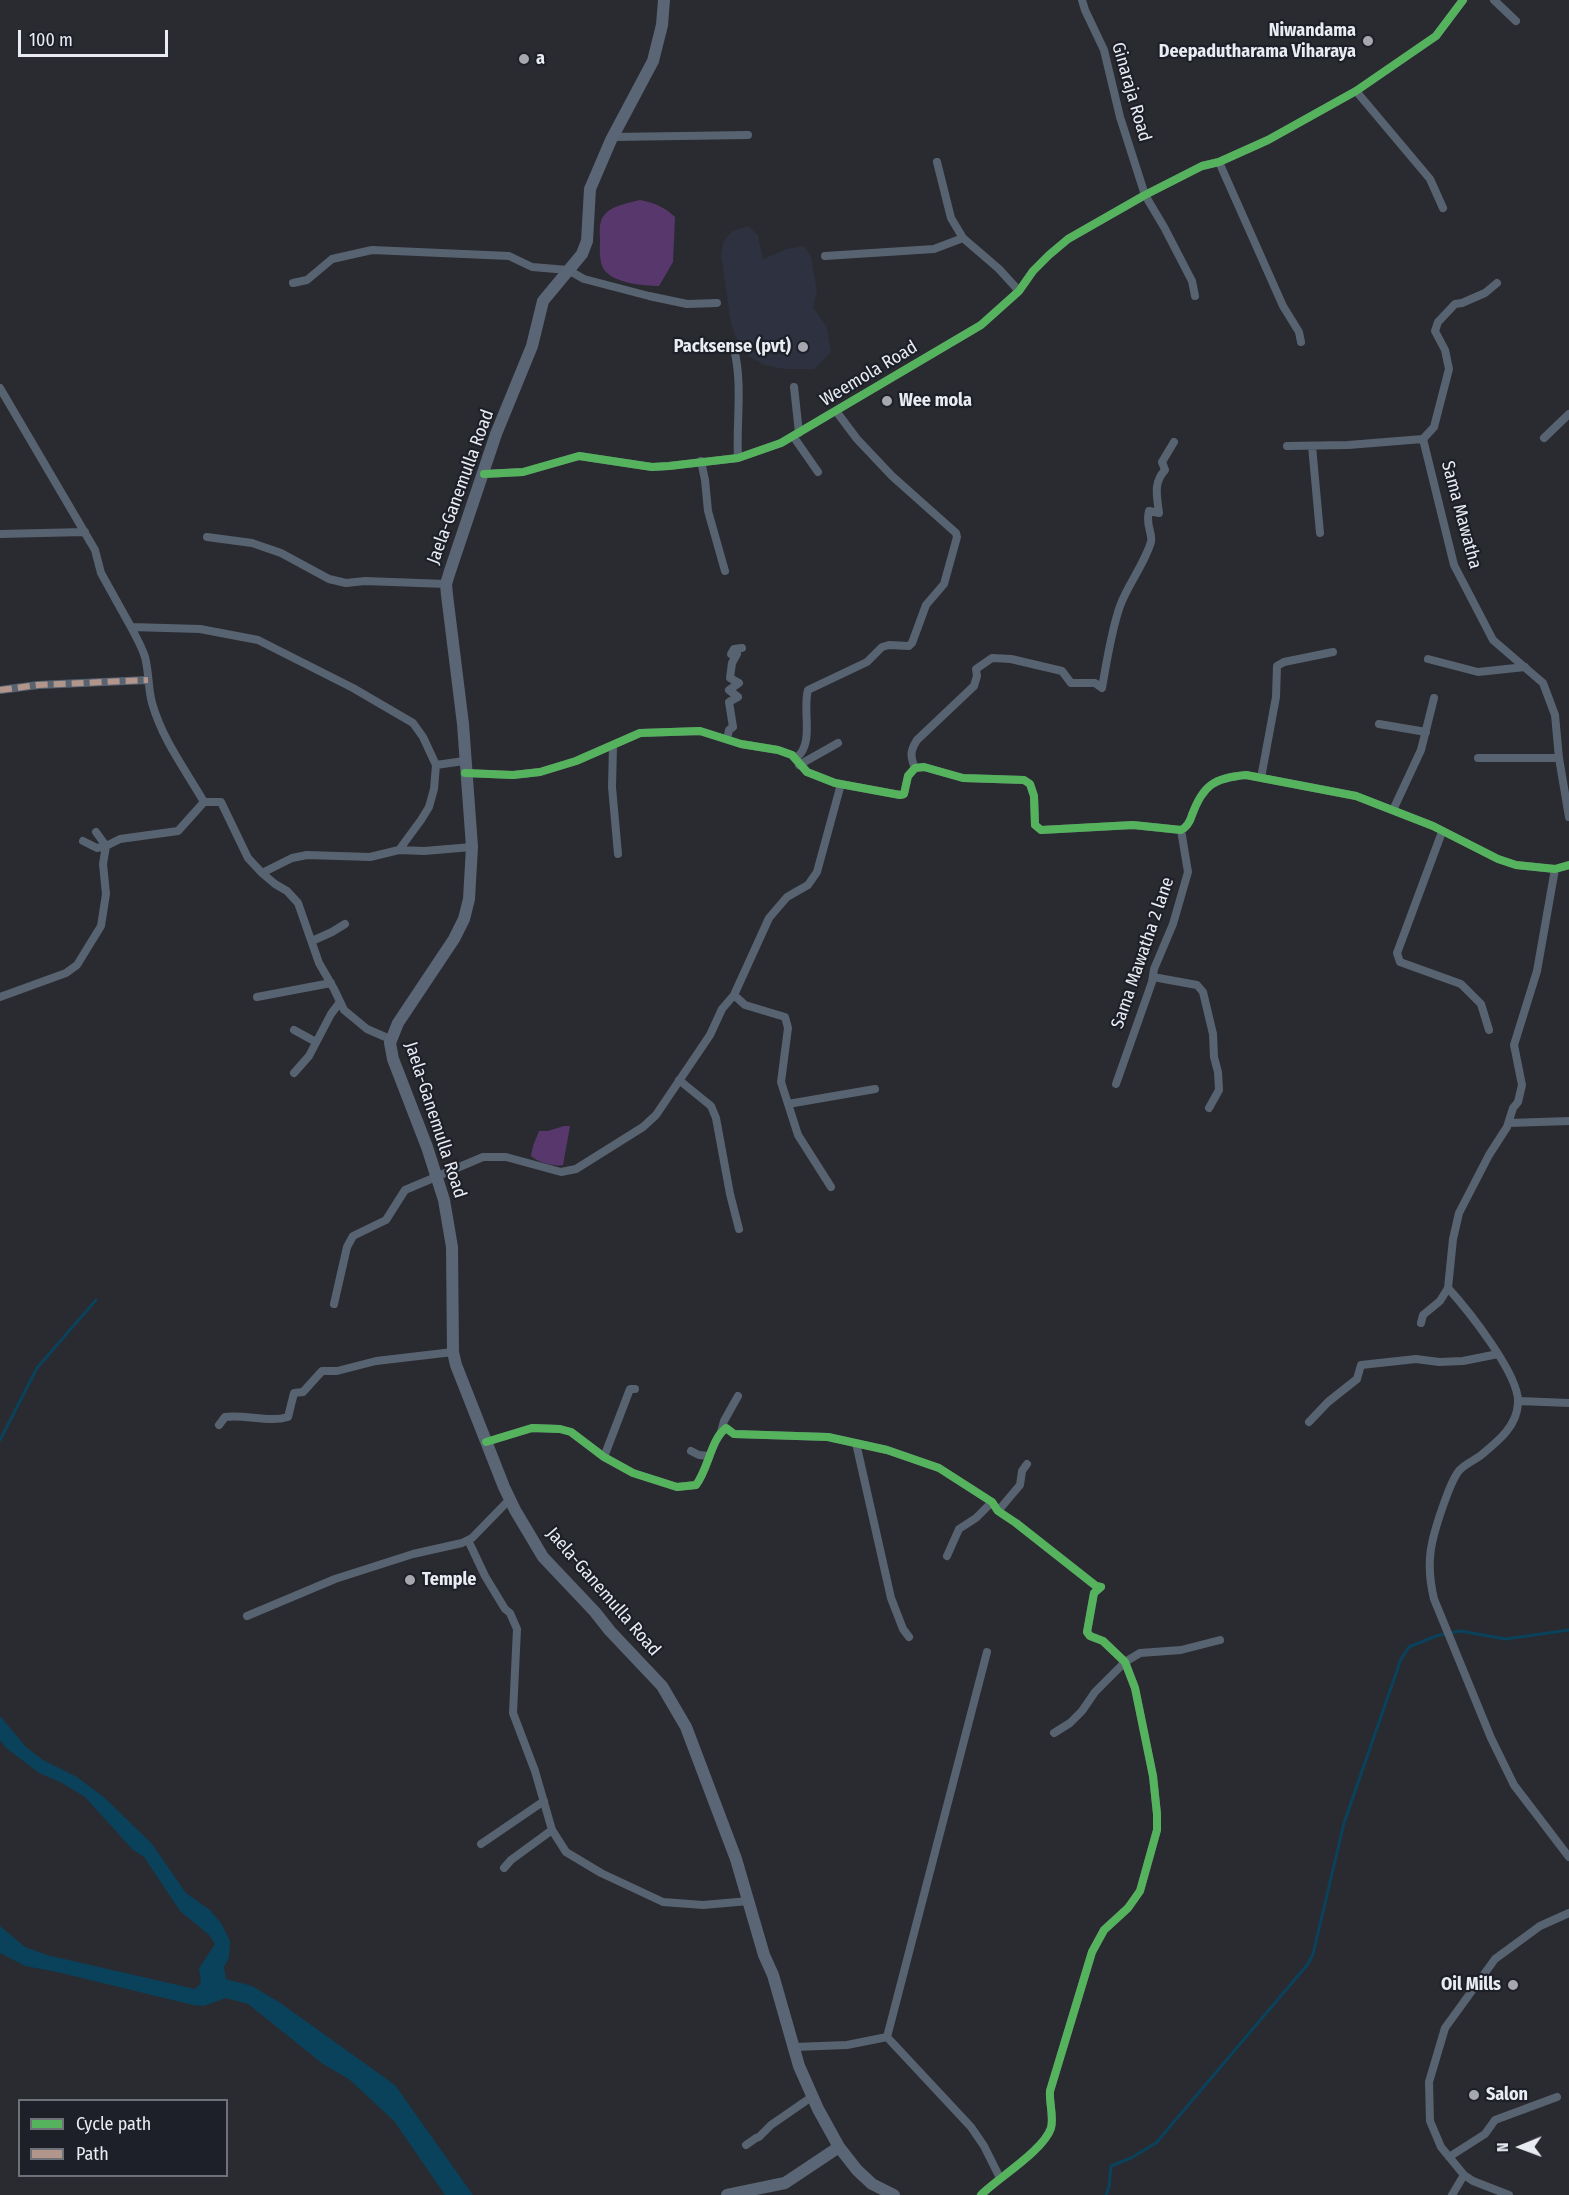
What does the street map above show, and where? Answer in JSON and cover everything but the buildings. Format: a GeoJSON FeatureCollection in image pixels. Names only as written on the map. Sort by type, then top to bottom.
{"type":"FeatureCollection","features":[{"type":"Feature","properties":{"kind":"main road","name":"Jaela-Ganemulla Road"},"geometry":{"type":"LineString","coordinates":[[664,0],[662,25],[653,61],[613,137],[590,189],[587,242],[582,254],[543,301],[532,346],[496,434],[446,584],[463,724],[464,767],[472,847],[469,899],[464,919],[390,1039],[393,1059],[444,1200],[452,1247],[453,1352],[460,1380],[510,1499],[543,1557],[662,1686],[673,1701],[696,1750],[736,1859],[794,2047],[818,2109],[839,2147],[857,2170],[872,2184],[894,2195]]}},
{"type":"Feature","properties":{"kind":"main road"},"geometry":{"type":"LineString","coordinates":[[727,2195],[785,2183],[839,2147]]}},
{"type":"Feature","properties":{"kind":"street","name":"Ginaraja Road"},"geometry":{"type":"LineString","coordinates":[[1082,0],[1104,50],[1120,117],[1145,195],[1192,281],[1195,296]]}},
{"type":"Feature","properties":{"kind":"street","name":"Weemola Road"},"geometry":{"type":"LineString","coordinates":[[484,474],[523,472],[579,456],[652,467],[738,458],[796,435],[981,325],[1019,291],[1033,271],[1068,240],[1145,195],[1202,166],[1220,162],[1269,140],[1356,91],[1436,36],[1463,0]]}},
{"type":"Feature","properties":{"kind":"street"},"geometry":{"type":"LineString","coordinates":[[1494,0],[1516,21]]}},
{"type":"Feature","properties":{"kind":"street"},"geometry":{"type":"LineString","coordinates":[[1356,91],[1430,179],[1443,208]]}},
{"type":"Feature","properties":{"kind":"street"},"geometry":{"type":"LineString","coordinates":[[613,137],[747,135]]}},
{"type":"Feature","properties":{"kind":"street"},"geometry":{"type":"LineString","coordinates":[[937,162],[951,218],[963,238],[999,269],[1019,291]]}},
{"type":"Feature","properties":{"kind":"street"},"geometry":{"type":"LineString","coordinates":[[1220,162],[1283,306],[1299,332],[1301,342]]}},
{"type":"Feature","properties":{"kind":"street"},"geometry":{"type":"LineString","coordinates":[[825,256],[934,249],[963,238]]}},
{"type":"Feature","properties":{"kind":"street"},"geometry":{"type":"LineString","coordinates":[[293,283],[307,280],[332,259],[372,250],[509,256],[532,267],[568,270],[584,279],[650,296],[687,304],[717,303]]}},
{"type":"Feature","properties":{"kind":"street"},"geometry":{"type":"LineString","coordinates":[[1287,446],[1348,445],[1423,439],[1434,427],[1449,369],[1445,350],[1435,331],[1438,322],[1455,304],[1485,293],[1497,283]]}},
{"type":"Feature","properties":{"kind":"street"},"geometry":{"type":"LineString","coordinates":[[734,349],[739,368],[736,429],[738,458]]}},
{"type":"Feature","properties":{"kind":"street"},"geometry":{"type":"LineString","coordinates":[[0,387],[95,550],[102,573],[145,656],[152,702],[171,751],[183,766],[204,802]]}},
{"type":"Feature","properties":{"kind":"street"},"geometry":{"type":"LineString","coordinates":[[794,387],[796,435],[818,472]]}},
{"type":"Feature","properties":{"kind":"street","name":"Weemola Road"},"geometry":{"type":"LineString","coordinates":[[798,762],[806,744],[808,690],[867,662],[882,647],[889,645],[901,647],[912,643],[926,605],[944,584],[957,537],[954,529],[892,477],[857,439],[836,411]]}},
{"type":"Feature","properties":{"kind":"street"},"geometry":{"type":"LineString","coordinates":[[1544,438],[1559,421],[1569,414]]}},
{"type":"Feature","properties":{"kind":"street","name":"Sama Mawatha"},"geometry":{"type":"LineString","coordinates":[[1423,439],[1454,566],[1493,640],[1543,682],[1555,715],[1559,758],[1569,817]]}},
{"type":"Feature","properties":{"kind":"street"},"geometry":{"type":"LineString","coordinates":[[915,768],[910,756],[911,749],[917,740],[974,687],[976,669],[992,658],[1039,664],[1062,671],[1071,683],[1095,682],[1102,688],[1111,638],[1121,603],[1141,567],[1152,539],[1146,521],[1149,511],[1159,513],[1158,478],[1165,470],[1162,462],[1174,442]]}},
{"type":"Feature","properties":{"kind":"street"},"geometry":{"type":"LineString","coordinates":[[1312,446],[1320,533]]}},
{"type":"Feature","properties":{"kind":"street"},"geometry":{"type":"LineString","coordinates":[[701,462],[708,511],[725,571]]}},
{"type":"Feature","properties":{"kind":"street"},"geometry":{"type":"LineString","coordinates":[[0,534],[85,532]]}},
{"type":"Feature","properties":{"kind":"street"},"geometry":{"type":"LineString","coordinates":[[207,537],[252,543],[280,553],[329,579],[346,583],[364,581],[446,584]]}},
{"type":"Feature","properties":{"kind":"street"},"geometry":{"type":"LineString","coordinates":[[131,627],[200,629],[258,639],[353,688],[413,723],[436,765],[434,789],[429,807],[399,850]]}},
{"type":"Feature","properties":{"kind":"street"},"geometry":{"type":"LineString","coordinates":[[727,739],[729,730],[733,727],[729,702],[738,697],[729,690],[739,684],[730,678],[732,663],[737,654],[731,654],[734,649],[742,648]]}},
{"type":"Feature","properties":{"kind":"street"},"geometry":{"type":"LineString","coordinates":[[1261,778],[1278,686],[1277,666],[1284,662],[1334,652]]}},
{"type":"Feature","properties":{"kind":"street"},"geometry":{"type":"LineString","coordinates":[[1428,659],[1478,672],[1525,667]]}},
{"type":"Feature","properties":{"kind":"street"},"geometry":{"type":"LineString","coordinates":[[0,690],[148,680]]}},
{"type":"Feature","properties":{"kind":"street"},"geometry":{"type":"LineString","coordinates":[[1393,810],[1421,750],[1434,698]]}},
{"type":"Feature","properties":{"kind":"street"},"geometry":{"type":"LineString","coordinates":[[1379,724],[1426,732]]}},
{"type":"Feature","properties":{"kind":"street"},"geometry":{"type":"LineString","coordinates":[[436,765],[513,775],[540,772],[576,761],[640,733],[700,731],[741,744],[778,750],[798,762],[807,772],[841,784],[900,795],[904,794],[908,776],[915,768],[924,767],[963,778],[1024,780],[1030,784],[1034,796],[1035,825],[1041,830],[1133,825],[1181,830],[1186,828],[1207,786],[1230,776],[1246,775],[1356,796],[1393,810],[1498,859],[1533,868],[1555,869],[1569,865]]}},
{"type":"Feature","properties":{"kind":"street"},"geometry":{"type":"LineString","coordinates":[[798,762],[838,743]]}},
{"type":"Feature","properties":{"kind":"street"},"geometry":{"type":"LineString","coordinates":[[613,746],[612,787],[618,854]]}},
{"type":"Feature","properties":{"kind":"street"},"geometry":{"type":"LineString","coordinates":[[1478,758],[1559,758]]}},
{"type":"Feature","properties":{"kind":"street"},"geometry":{"type":"LineString","coordinates":[[334,1304],[347,1247],[353,1236],[386,1220],[405,1190],[483,1157],[506,1156],[561,1172],[576,1169],[643,1126],[656,1115],[710,1035],[722,1009],[734,995],[769,918],[787,897],[808,885],[817,872],[841,784]]}},
{"type":"Feature","properties":{"kind":"street"},"geometry":{"type":"LineString","coordinates":[[82,841],[97,848],[120,840],[178,831],[204,802],[220,802],[248,858],[298,903],[319,963],[344,1010],[367,1029],[390,1039]]}},
{"type":"Feature","properties":{"kind":"street","name":"Sama Mawatha 2 lane"},"geometry":{"type":"LineString","coordinates":[[1116,1084],[1154,969],[1173,924],[1188,872],[1181,830]]}},
{"type":"Feature","properties":{"kind":"street"},"geometry":{"type":"LineString","coordinates":[[0,997],[66,973],[77,965],[101,926],[106,894],[103,864],[106,846],[96,832]]}},
{"type":"Feature","properties":{"kind":"street"},"geometry":{"type":"LineString","coordinates":[[1442,832],[1397,958],[1400,962],[1461,984],[1481,1004],[1489,1030]]}},
{"type":"Feature","properties":{"kind":"street"},"geometry":{"type":"LineString","coordinates":[[262,873],[292,858],[308,855],[370,857],[399,850],[424,851],[472,847]]}},
{"type":"Feature","properties":{"kind":"street"},"geometry":{"type":"LineString","coordinates":[[1421,1323],[1423,1315],[1440,1301],[1448,1288],[1453,1239],[1459,1213],[1489,1155],[1509,1124],[1513,1108],[1518,1102],[1522,1085],[1514,1045],[1545,935],[1555,869]]}},
{"type":"Feature","properties":{"kind":"street"},"geometry":{"type":"LineString","coordinates":[[312,941],[345,924]]}},
{"type":"Feature","properties":{"kind":"street"},"geometry":{"type":"LineString","coordinates":[[1153,977],[1197,985],[1203,992],[1213,1034],[1219,1090],[1209,1108]]}},
{"type":"Feature","properties":{"kind":"street"},"geometry":{"type":"LineString","coordinates":[[256,997],[331,983]]}},
{"type":"Feature","properties":{"kind":"street"},"geometry":{"type":"LineString","coordinates":[[734,995],[745,1005],[785,1017],[788,1028],[781,1082],[798,1135],[831,1187]]}},
{"type":"Feature","properties":{"kind":"street"},"geometry":{"type":"LineString","coordinates":[[294,1073],[309,1056],[331,1014],[340,1002]]}},
{"type":"Feature","properties":{"kind":"street"},"geometry":{"type":"LineString","coordinates":[[294,1030],[316,1042]]}},
{"type":"Feature","properties":{"kind":"street"},"geometry":{"type":"LineString","coordinates":[[679,1080],[711,1106],[716,1118],[739,1229]]}},
{"type":"Feature","properties":{"kind":"street"},"geometry":{"type":"LineString","coordinates":[[788,1104],[875,1089]]}},
{"type":"Feature","properties":{"kind":"street"},"geometry":{"type":"LineString","coordinates":[[1509,1124],[1569,1121]]}},
{"type":"Feature","properties":{"kind":"street"},"geometry":{"type":"LineString","coordinates":[[1448,1288],[1476,1320],[1498,1354],[1511,1378],[1519,1401],[1512,1428],[1459,1472],[1450,1489],[1433,1534],[1429,1556],[1429,1578],[1434,1599],[1491,1738],[1514,1785],[1569,1857]]}},
{"type":"Feature","properties":{"kind":"street"},"geometry":{"type":"LineString","coordinates":[[219,1425],[225,1417],[238,1415],[280,1419],[288,1417],[294,1394],[303,1392],[322,1371],[337,1371],[376,1361],[453,1352]]}},
{"type":"Feature","properties":{"kind":"street"},"geometry":{"type":"LineString","coordinates":[[1309,1422],[1328,1402],[1357,1378],[1361,1365],[1416,1359],[1439,1362],[1463,1361],[1498,1354]]}},
{"type":"Feature","properties":{"kind":"street"},"geometry":{"type":"LineString","coordinates":[[604,1457],[630,1389],[635,1389]]}},
{"type":"Feature","properties":{"kind":"street"},"geometry":{"type":"LineString","coordinates":[[486,1442],[532,1428],[571,1432],[604,1457],[633,1473],[677,1486],[696,1485],[702,1477],[724,1422],[738,1396]]}},
{"type":"Feature","properties":{"kind":"street"},"geometry":{"type":"LineString","coordinates":[[1519,1401],[1569,1403]]}},
{"type":"Feature","properties":{"kind":"street"},"geometry":{"type":"LineString","coordinates":[[721,1432],[726,1428],[734,1434],[828,1437],[886,1449],[939,1468],[992,1502],[998,1511],[1096,1586],[1101,1587],[1094,1593],[1087,1632],[1090,1636],[1103,1641],[1125,1662],[1135,1688],[1153,1776],[1157,1830],[1140,1891],[1128,1908],[1104,1930],[1092,1952],[1050,2091],[1051,2128],[1043,2141],[981,2195]]}},
{"type":"Feature","properties":{"kind":"street"},"geometry":{"type":"LineString","coordinates":[[856,1443],[891,1598],[903,1629],[909,1637]]}},
{"type":"Feature","properties":{"kind":"street"},"geometry":{"type":"LineString","coordinates":[[691,1451],[709,1456]]}},
{"type":"Feature","properties":{"kind":"street"},"geometry":{"type":"LineString","coordinates":[[998,1511],[1020,1485],[1022,1471],[1027,1464]]}},
{"type":"Feature","properties":{"kind":"street"},"geometry":{"type":"LineString","coordinates":[[247,1616],[335,1579],[413,1554],[462,1543],[468,1540],[510,1499]]}},
{"type":"Feature","properties":{"kind":"street"},"geometry":{"type":"LineString","coordinates":[[947,1556],[959,1529],[976,1518],[992,1502]]}},
{"type":"Feature","properties":{"kind":"street"},"geometry":{"type":"LineString","coordinates":[[468,1540],[485,1576],[505,1609],[510,1613],[517,1629],[513,1713],[535,1771],[552,1830],[566,1852],[601,1873],[663,1902],[703,1905],[749,1901]]}},
{"type":"Feature","properties":{"kind":"street"},"geometry":{"type":"LineString","coordinates":[[1054,1733],[1070,1723],[1082,1711],[1095,1692],[1125,1662],[1140,1653],[1181,1650],[1220,1640]]}},
{"type":"Feature","properties":{"kind":"street"},"geometry":{"type":"LineString","coordinates":[[887,2037],[987,1652]]}},
{"type":"Feature","properties":{"kind":"street"},"geometry":{"type":"LineString","coordinates":[[481,1844],[544,1801]]}},
{"type":"Feature","properties":{"kind":"street"},"geometry":{"type":"LineString","coordinates":[[504,1868],[511,1860],[552,1830]]}},
{"type":"Feature","properties":{"kind":"street"},"geometry":{"type":"LineString","coordinates":[[1509,2195],[1473,2181],[1464,2175],[1441,2147],[1430,2121],[1429,2082],[1445,2028],[1495,1959],[1540,1926],[1569,1913]]}},
{"type":"Feature","properties":{"kind":"street"},"geometry":{"type":"LineString","coordinates":[[887,2037],[971,2127],[984,2146],[1000,2178]]}},
{"type":"Feature","properties":{"kind":"street"},"geometry":{"type":"LineString","coordinates":[[794,2047],[847,2045],[887,2037]]}},
{"type":"Feature","properties":{"kind":"street"},"geometry":{"type":"LineString","coordinates":[[746,2145],[813,2096]]}},
{"type":"Feature","properties":{"kind":"street"},"geometry":{"type":"LineString","coordinates":[[1449,2157],[1485,2134],[1495,2120],[1557,2097]]}},
{"type":"Feature","properties":{"kind":"street"},"geometry":{"type":"LineString","coordinates":[[1452,2195],[1464,2175]]}},
{"type":"Feature","properties":{"kind":"shaded area"},"geometry":{"type":"Polygon","coordinates":[[[640,200],[659,206],[675,217],[673,262],[659,286],[637,284],[613,277],[603,268],[601,261],[600,229],[603,216],[613,208],[640,200]]]}},
{"type":"Feature","properties":{"kind":"shaded area"},"geometry":{"type":"Polygon","coordinates":[[[748,226],[758,235],[763,259],[787,249],[804,246],[811,256],[817,291],[813,307],[827,327],[831,352],[814,369],[785,369],[764,365],[741,349],[731,324],[721,255],[723,242],[732,231],[748,226]]]}},
{"type":"Feature","properties":{"kind":"shaded area"},"geometry":{"type":"Polygon","coordinates":[[[570,1126],[563,1165],[546,1164],[531,1156],[539,1131],[570,1126]]]}},
{"type":"Feature","properties":{"kind":"water"},"geometry":{"type":"Polygon","coordinates":[[[0,1716],[26,1747],[43,1760],[77,1777],[105,1798],[152,1844],[186,1893],[210,1910],[221,1923],[230,1941],[229,1958],[224,1967],[226,1979],[252,1986],[279,2002],[395,2085],[473,2195],[445,2195],[394,2121],[350,2080],[323,2064],[248,2004],[226,1998],[204,2006],[193,2005],[25,1966],[0,1953],[0,1926],[25,1947],[47,1955],[195,1989],[201,1983],[199,1968],[215,1944],[209,1935],[180,1911],[144,1857],[133,1850],[85,1797],[39,1773],[5,1747],[0,1740],[0,1716]]]}},
{"type":"Feature","properties":{"kind":"waterway"},"geometry":{"type":"LineString","coordinates":[[0,1440],[37,1368],[96,1300]]}},
{"type":"Feature","properties":{"kind":"waterway"},"geometry":{"type":"LineString","coordinates":[[1106,2195],[1111,2166],[1131,2158],[1156,2143],[1308,1964],[1313,1954],[1344,1823],[1401,1659],[1409,1647],[1436,1636],[1460,1631],[1506,1639],[1569,1630]]}},
{"type":"Feature","properties":{"kind":"marked path"},"geometry":{"type":"LineString","coordinates":[[0,690],[38,685],[148,680]]}},
{"type":"Feature","properties":{"kind":"cycle path"},"geometry":{"type":"LineString","coordinates":[[484,474],[523,472],[579,456],[652,467],[669,466],[738,458],[781,443],[981,325],[1019,291],[1033,271],[1068,239],[1145,195],[1202,166],[1219,162],[1268,140],[1356,91],[1436,36],[1463,0]]}},
{"type":"Feature","properties":{"kind":"cycle path"},"geometry":{"type":"LineString","coordinates":[[465,773],[513,775],[540,772],[576,761],[640,733],[700,731],[741,744],[778,750],[792,755],[807,772],[835,783],[900,795],[904,794],[908,776],[915,768],[924,767],[963,778],[1024,780],[1030,784],[1034,796],[1035,825],[1041,830],[1133,825],[1181,830],[1188,824],[1205,790],[1226,778],[1246,775],[1356,796],[1433,826],[1498,859],[1516,865],[1555,869],[1569,865]]}},
{"type":"Feature","properties":{"kind":"cycle path"},"geometry":{"type":"LineString","coordinates":[[486,1442],[532,1428],[560,1429],[571,1432],[604,1457],[633,1473],[677,1487],[696,1485],[717,1439],[726,1428],[734,1434],[828,1437],[887,1450],[939,1468],[992,1502],[998,1511],[1096,1586],[1101,1587],[1094,1593],[1087,1632],[1090,1636],[1103,1641],[1125,1662],[1135,1688],[1153,1776],[1157,1830],[1140,1891],[1128,1908],[1104,1930],[1092,1952],[1050,2091],[1051,2128],[1040,2145],[981,2195]]}},
{"type":"Feature","properties":{"kind":"place","name":"Niwandama Deepadutharama Viharaya"},"geometry":{"type":"Point","coordinates":[1368,41]}},
{"type":"Feature","properties":{"kind":"place","name":"a"},"geometry":{"type":"Point","coordinates":[524,59]}},
{"type":"Feature","properties":{"kind":"place","name":"Packsense (pvt)"},"geometry":{"type":"Point","coordinates":[803,347]}},
{"type":"Feature","properties":{"kind":"place","name":"Wee mola"},"geometry":{"type":"Point","coordinates":[887,401]}},
{"type":"Feature","properties":{"kind":"place","name":"Temple"},"geometry":{"type":"Point","coordinates":[410,1580]}},
{"type":"Feature","properties":{"kind":"place","name":"Oil Mills"},"geometry":{"type":"Point","coordinates":[1513,1985]}},
{"type":"Feature","properties":{"kind":"place","name":"Salon"},"geometry":{"type":"Point","coordinates":[1474,2095]}}]}
